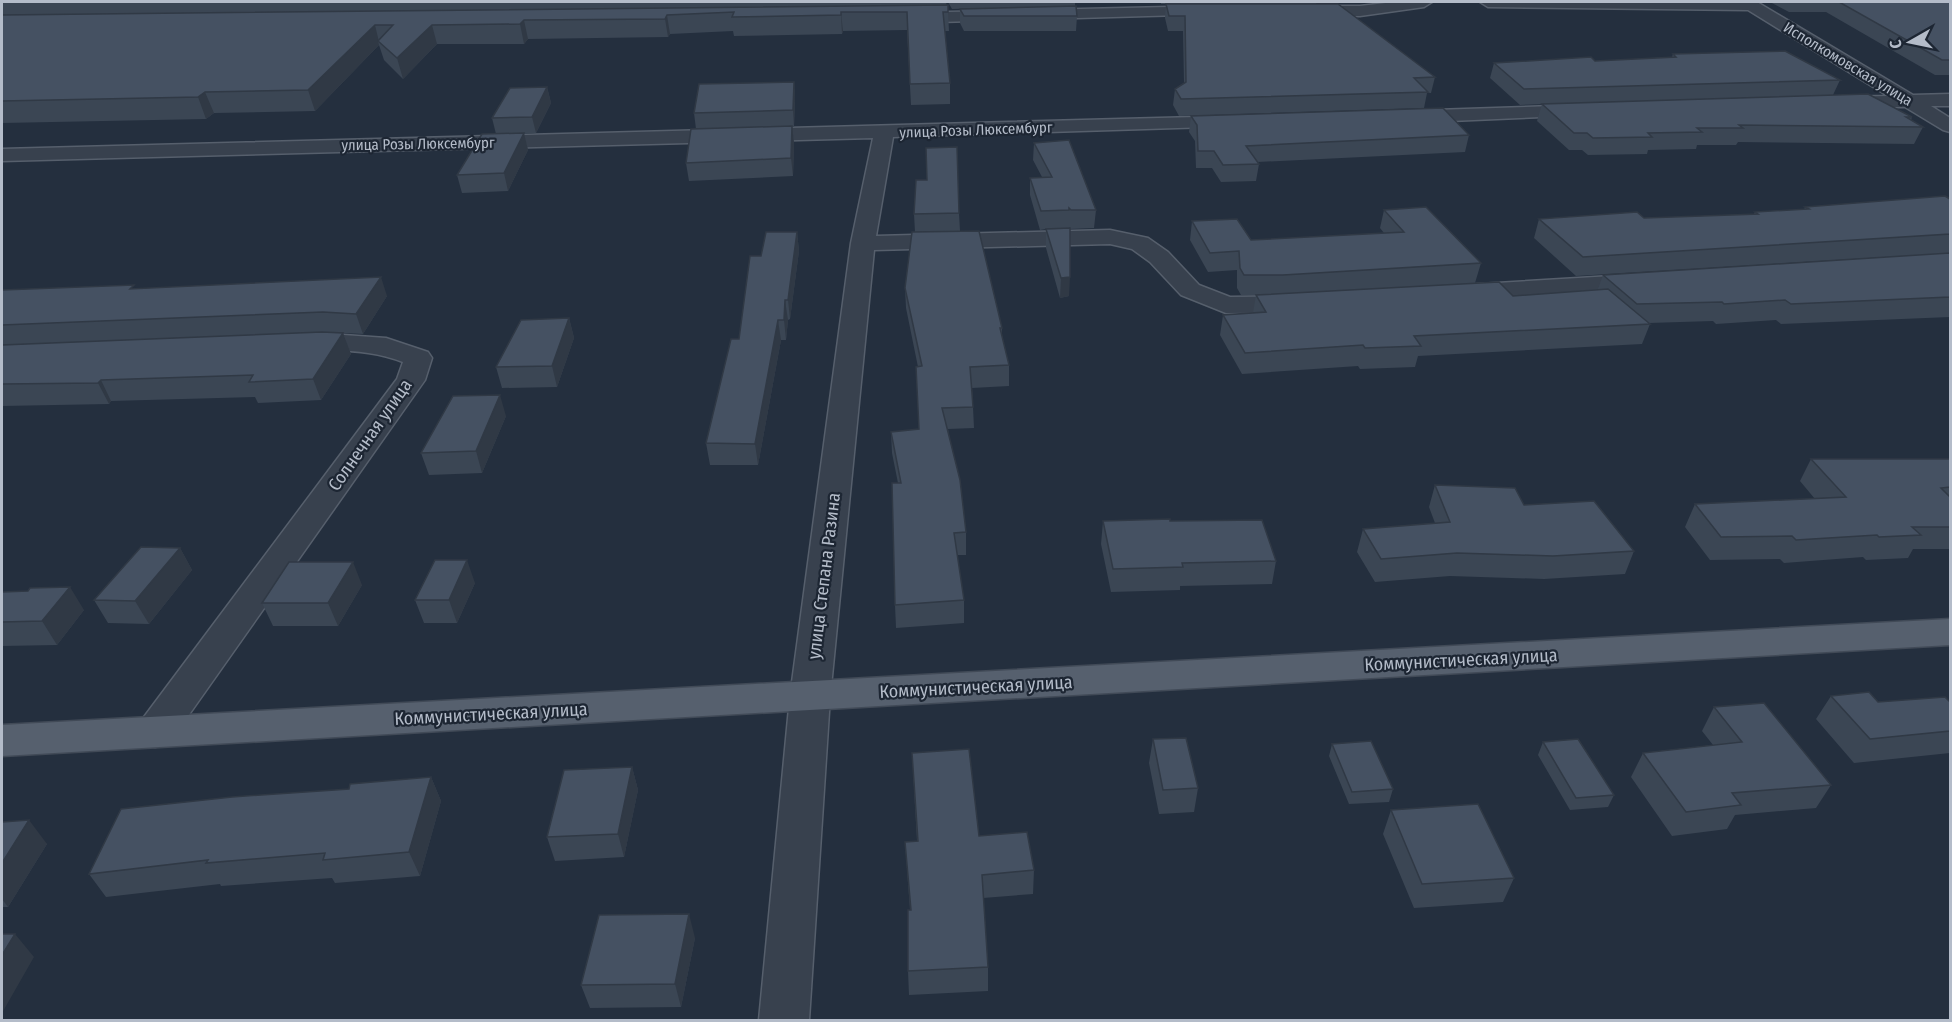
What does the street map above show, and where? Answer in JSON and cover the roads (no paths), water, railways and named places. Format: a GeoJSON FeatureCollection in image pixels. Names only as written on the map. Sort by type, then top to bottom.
{"type":"FeatureCollection","features":[{"type":"Feature","properties":{"kind":"main road","name":"Коммунистическая улица"},"geometry":{"type":"LineString","coordinates":[[2,741],[1950,632]]}},
{"type":"Feature","properties":{"kind":"street"},"geometry":{"type":"LineString","coordinates":[[1290,11],[1360,11],[1424,2]]}},
{"type":"Feature","properties":{"kind":"street"},"geometry":{"type":"LineString","coordinates":[[1488,2],[1629,5],[1749,3]]}},
{"type":"Feature","properties":{"kind":"street","name":"Исполкомовская улица"},"geometry":{"type":"LineString","coordinates":[[1749,3],[1950,126]]}},
{"type":"Feature","properties":{"kind":"street"},"geometry":{"type":"LineString","coordinates":[[890,18],[1232,11]]}},
{"type":"Feature","properties":{"kind":"street"},"geometry":{"type":"LineString","coordinates":[[1814,104],[1950,99]]}},
{"type":"Feature","properties":{"kind":"street"},"geometry":{"type":"LineString","coordinates":[[1384,117],[1599,110]]}},
{"type":"Feature","properties":{"kind":"street","name":"улица Розы Люксембург"},"geometry":{"type":"LineString","coordinates":[[2,155],[884,133],[1253,121]]}},
{"type":"Feature","properties":{"kind":"street","name":"улица Степана Разина"},"geometry":{"type":"LineString","coordinates":[[784,1020],[810,697],[863,243],[884,133]]}},
{"type":"Feature","properties":{"kind":"street"},"geometry":{"type":"LineString","coordinates":[[863,243],[1110,237],[1140,243],[1159,257],[1190,290],[1226,304],[1280,305],[1327,302]]}},
{"type":"Feature","properties":{"kind":"street"},"geometry":{"type":"LineString","coordinates":[[1446,295],[1671,280]]}},
{"type":"Feature","properties":{"kind":"street","name":"Солнечная улица"},"geometry":{"type":"LineString","coordinates":[[155,732],[411,380],[418,357],[386,346],[330,342],[271,345]]}}]}
